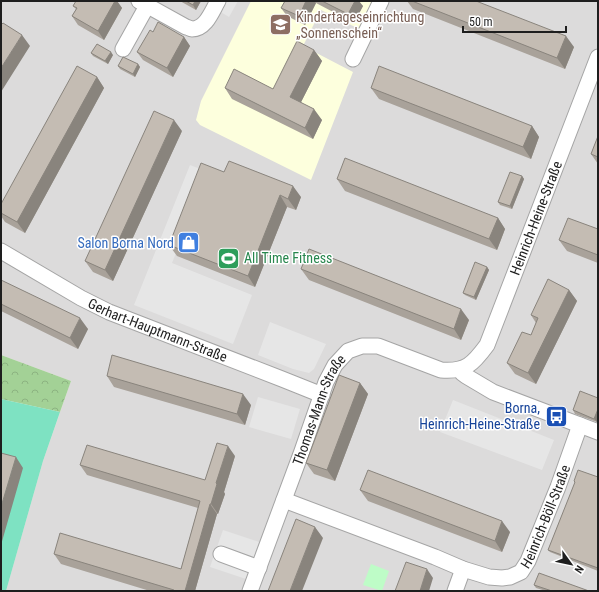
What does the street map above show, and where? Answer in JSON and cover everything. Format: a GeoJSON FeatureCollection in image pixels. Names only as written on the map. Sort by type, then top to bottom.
{"type":"FeatureCollection","features":[{"type":"Feature","properties":{"kind":"street"},"geometry":{"type":"LineString","coordinates":[[123,49],[143,3],[186,27],[193,29],[206,23],[218,1]]}},
{"type":"Feature","properties":{"kind":"street"},"geometry":{"type":"LineString","coordinates":[[353,58],[382,1]]}},
{"type":"Feature","properties":{"kind":"street","name":"Heinrich-Heine-Straße"},"geometry":{"type":"LineString","coordinates":[[461,369],[472,364],[487,345],[598,57]]}},
{"type":"Feature","properties":{"kind":"street","name":"Gerhart-Hauptmann-Straße"},"geometry":{"type":"LineString","coordinates":[[1,251],[81,298],[109,312],[322,395]]}},
{"type":"Feature","properties":{"kind":"street","name":"Thomas-Mann-Straße"},"geometry":{"type":"LineString","coordinates":[[250,591],[326,382],[335,365],[348,351],[362,346],[378,346],[441,370],[451,371],[461,369]]}},
{"type":"Feature","properties":{"kind":"street"},"geometry":{"type":"LineString","coordinates":[[461,369],[462,373],[466,376],[493,392],[598,432]]}},
{"type":"Feature","properties":{"kind":"street","name":"Heinrich-Böll-Straße"},"geometry":{"type":"LineString","coordinates":[[284,500],[463,569],[490,577],[510,577],[520,572],[528,561],[536,544],[580,425]]}},
{"type":"Feature","properties":{"kind":"street"},"geometry":{"type":"LineString","coordinates":[[221,554],[259,568]]}},
{"type":"Feature","properties":{"kind":"street"},"geometry":{"type":"LineString","coordinates":[[455,591],[463,569]]}},
{"type":"Feature","properties":{"kind":"shaded area"},"geometry":{"type":"Polygon","coordinates":[[[1,1],[598,1],[598,591],[6,591],[43,461],[71,381],[1,355],[1,1]]]}},
{"type":"Feature","properties":{"kind":"shaded area"},"geometry":{"type":"Polygon","coordinates":[[[225,1],[238,1],[229,17],[219,11],[225,1]]]}},
{"type":"Feature","properties":{"kind":"shaded area"},"geometry":{"type":"Polygon","coordinates":[[[251,1],[373,1],[359,29],[321,10],[303,46],[353,72],[311,180],[200,125],[196,120],[201,101],[251,1]]]}},
{"type":"Feature","properties":{"kind":"shaded area"},"geometry":{"type":"Polygon","coordinates":[[[190,165],[208,172],[172,263],[252,295],[233,344],[134,305],[190,165]]]}},
{"type":"Feature","properties":{"kind":"shaded area"},"geometry":{"type":"Polygon","coordinates":[[[270,322],[326,344],[314,369],[309,373],[293,369],[258,355],[270,322]]]}},
{"type":"Feature","properties":{"kind":"shaded area"},"geometry":{"type":"Polygon","coordinates":[[[258,397],[300,409],[291,439],[249,427],[258,397]]]}},
{"type":"Feature","properties":{"kind":"shaded area"},"geometry":{"type":"Polygon","coordinates":[[[453,400],[554,440],[542,470],[440,432],[453,400]]]}},
{"type":"Feature","properties":{"kind":"shaded area"},"geometry":{"type":"Polygon","coordinates":[[[223,530],[259,542],[246,579],[210,567],[223,530]]]}},
{"type":"Feature","properties":{"kind":"green space"},"geometry":{"type":"Polygon","coordinates":[[[1,355],[71,381],[60,412],[1,399],[1,355]]]}},
{"type":"Feature","properties":{"kind":"green space"},"geometry":{"type":"Polygon","coordinates":[[[1,399],[60,412],[43,461],[6,591],[1,591],[1,399]]]}},
{"type":"Feature","properties":{"kind":"green space"},"geometry":{"type":"Polygon","coordinates":[[[371,564],[389,571],[382,591],[363,585],[371,564]]]}},
{"type":"Feature","properties":{"kind":"building"},"geometry":{"type":"Polygon","coordinates":[[[76,1],[115,1],[98,31],[72,16],[77,8],[73,6],[76,1]]]}},
{"type":"Feature","properties":{"kind":"building"},"geometry":{"type":"Polygon","coordinates":[[[186,1],[195,1],[193,5],[186,1]]]}},
{"type":"Feature","properties":{"kind":"building"},"geometry":{"type":"Polygon","coordinates":[[[285,1],[306,1],[299,16],[281,8],[285,1]]]}},
{"type":"Feature","properties":{"kind":"building"},"geometry":{"type":"Polygon","coordinates":[[[322,1],[355,1],[348,14],[322,1]]]}},
{"type":"Feature","properties":{"kind":"building"},"geometry":{"type":"Polygon","coordinates":[[[412,1],[476,1],[566,36],[557,58],[412,1]]]}},
{"type":"Feature","properties":{"kind":"building"},"geometry":{"type":"Polygon","coordinates":[[[158,22],[184,37],[167,68],[137,52],[150,30],[153,32],[158,22]]]}},
{"type":"Feature","properties":{"kind":"building"},"geometry":{"type":"Polygon","coordinates":[[[3,23],[22,35],[1,68],[1,25],[3,23]]]}},
{"type":"Feature","properties":{"kind":"building"},"geometry":{"type":"Polygon","coordinates":[[[297,41],[314,50],[290,97],[314,109],[305,128],[225,88],[234,69],[273,89],[297,41]]]}},
{"type":"Feature","properties":{"kind":"building"},"geometry":{"type":"Polygon","coordinates":[[[97,44],[111,52],[105,61],[91,53],[97,44]]]}},
{"type":"Feature","properties":{"kind":"building"},"geometry":{"type":"Polygon","coordinates":[[[123,57],[138,64],[133,74],[118,66],[123,57]]]}},
{"type":"Feature","properties":{"kind":"building"},"geometry":{"type":"Polygon","coordinates":[[[77,66],[97,77],[17,222],[1,213],[1,204],[77,66]]]}},
{"type":"Feature","properties":{"kind":"building"},"geometry":{"type":"Polygon","coordinates":[[[379,66],[532,126],[523,147],[371,88],[379,66]]]}},
{"type":"Feature","properties":{"kind":"building"},"geometry":{"type":"Polygon","coordinates":[[[154,111],[174,120],[105,270],[85,261],[154,111]]]}},
{"type":"Feature","properties":{"kind":"building"},"geometry":{"type":"Polygon","coordinates":[[[598,136],[598,157],[591,154],[598,136]]]}},
{"type":"Feature","properties":{"kind":"building"},"geometry":{"type":"Polygon","coordinates":[[[345,158],[498,218],[489,239],[337,179],[345,158]]]}},
{"type":"Feature","properties":{"kind":"building"},"geometry":{"type":"Polygon","coordinates":[[[229,161],[293,186],[288,199],[280,195],[248,276],[169,245],[201,163],[224,172],[229,161]]]}},
{"type":"Feature","properties":{"kind":"building"},"geometry":{"type":"Polygon","coordinates":[[[510,172],[522,176],[510,206],[498,202],[510,172]]]}},
{"type":"Feature","properties":{"kind":"building"},"geometry":{"type":"Polygon","coordinates":[[[568,218],[598,229],[598,255],[559,240],[568,218]]]}},
{"type":"Feature","properties":{"kind":"building"},"geometry":{"type":"Polygon","coordinates":[[[309,249],[461,309],[454,329],[301,269],[309,249]]]}},
{"type":"Feature","properties":{"kind":"building"},"geometry":{"type":"Polygon","coordinates":[[[475,262],[487,267],[474,297],[463,293],[475,262]]]}},
{"type":"Feature","properties":{"kind":"building"},"geometry":{"type":"Polygon","coordinates":[[[548,279],[569,290],[528,373],[507,363],[522,332],[531,335],[538,318],[531,315],[548,279]]]}},
{"type":"Feature","properties":{"kind":"building"},"geometry":{"type":"Polygon","coordinates":[[[1,280],[80,318],[70,338],[1,304],[1,280]]]}},
{"type":"Feature","properties":{"kind":"building"},"geometry":{"type":"Polygon","coordinates":[[[112,355],[243,394],[237,414],[107,376],[112,355]]]}},
{"type":"Feature","properties":{"kind":"building"},"geometry":{"type":"Polygon","coordinates":[[[339,375],[360,383],[327,470],[306,463],[339,375]]]}},
{"type":"Feature","properties":{"kind":"building"},"geometry":{"type":"Polygon","coordinates":[[[580,391],[598,398],[598,409],[594,419],[573,410],[580,391]]]}},
{"type":"Feature","properties":{"kind":"building"},"geometry":{"type":"Polygon","coordinates":[[[217,443],[228,446],[185,591],[173,591],[174,590],[54,554],[60,533],[181,569],[200,501],[80,465],[87,445],[205,480],[217,443]]]}},
{"type":"Feature","properties":{"kind":"building"},"geometry":{"type":"Polygon","coordinates":[[[1,453],[16,457],[1,507],[1,453]]]}},
{"type":"Feature","properties":{"kind":"building"},"geometry":{"type":"Polygon","coordinates":[[[368,470],[502,521],[495,541],[360,490],[368,470]]]}},
{"type":"Feature","properties":{"kind":"building"},"geometry":{"type":"Polygon","coordinates":[[[578,470],[598,477],[598,568],[548,550],[575,482],[574,481],[578,470]]]}},
{"type":"Feature","properties":{"kind":"building"},"geometry":{"type":"Polygon","coordinates":[[[296,519],[315,527],[290,591],[268,591],[296,519]]]}},
{"type":"Feature","properties":{"kind":"building"},"geometry":{"type":"Polygon","coordinates":[[[406,562],[427,569],[420,591],[395,591],[406,562]]]}},
{"type":"Feature","properties":{"kind":"building"},"geometry":{"type":"Polygon","coordinates":[[[539,573],[589,591],[552,591],[534,585],[539,573]]]}},
{"type":"Feature","properties":{"kind":"place","name":"Kindertageseinrichtung „Sonnenschein“"},"geometry":{"type":"Point","coordinates":[280,25]}},
{"type":"Feature","properties":{"kind":"place","name":"Salon Borna Nord"},"geometry":{"type":"Point","coordinates":[189,243]}},
{"type":"Feature","properties":{"kind":"place","name":"All Time Fitness"},"geometry":{"type":"Point","coordinates":[228,258]}},
{"type":"Feature","properties":{"kind":"place","name":"Borna, Heinrich-Heine-Straße"},"geometry":{"type":"Point","coordinates":[556,416]}}]}
